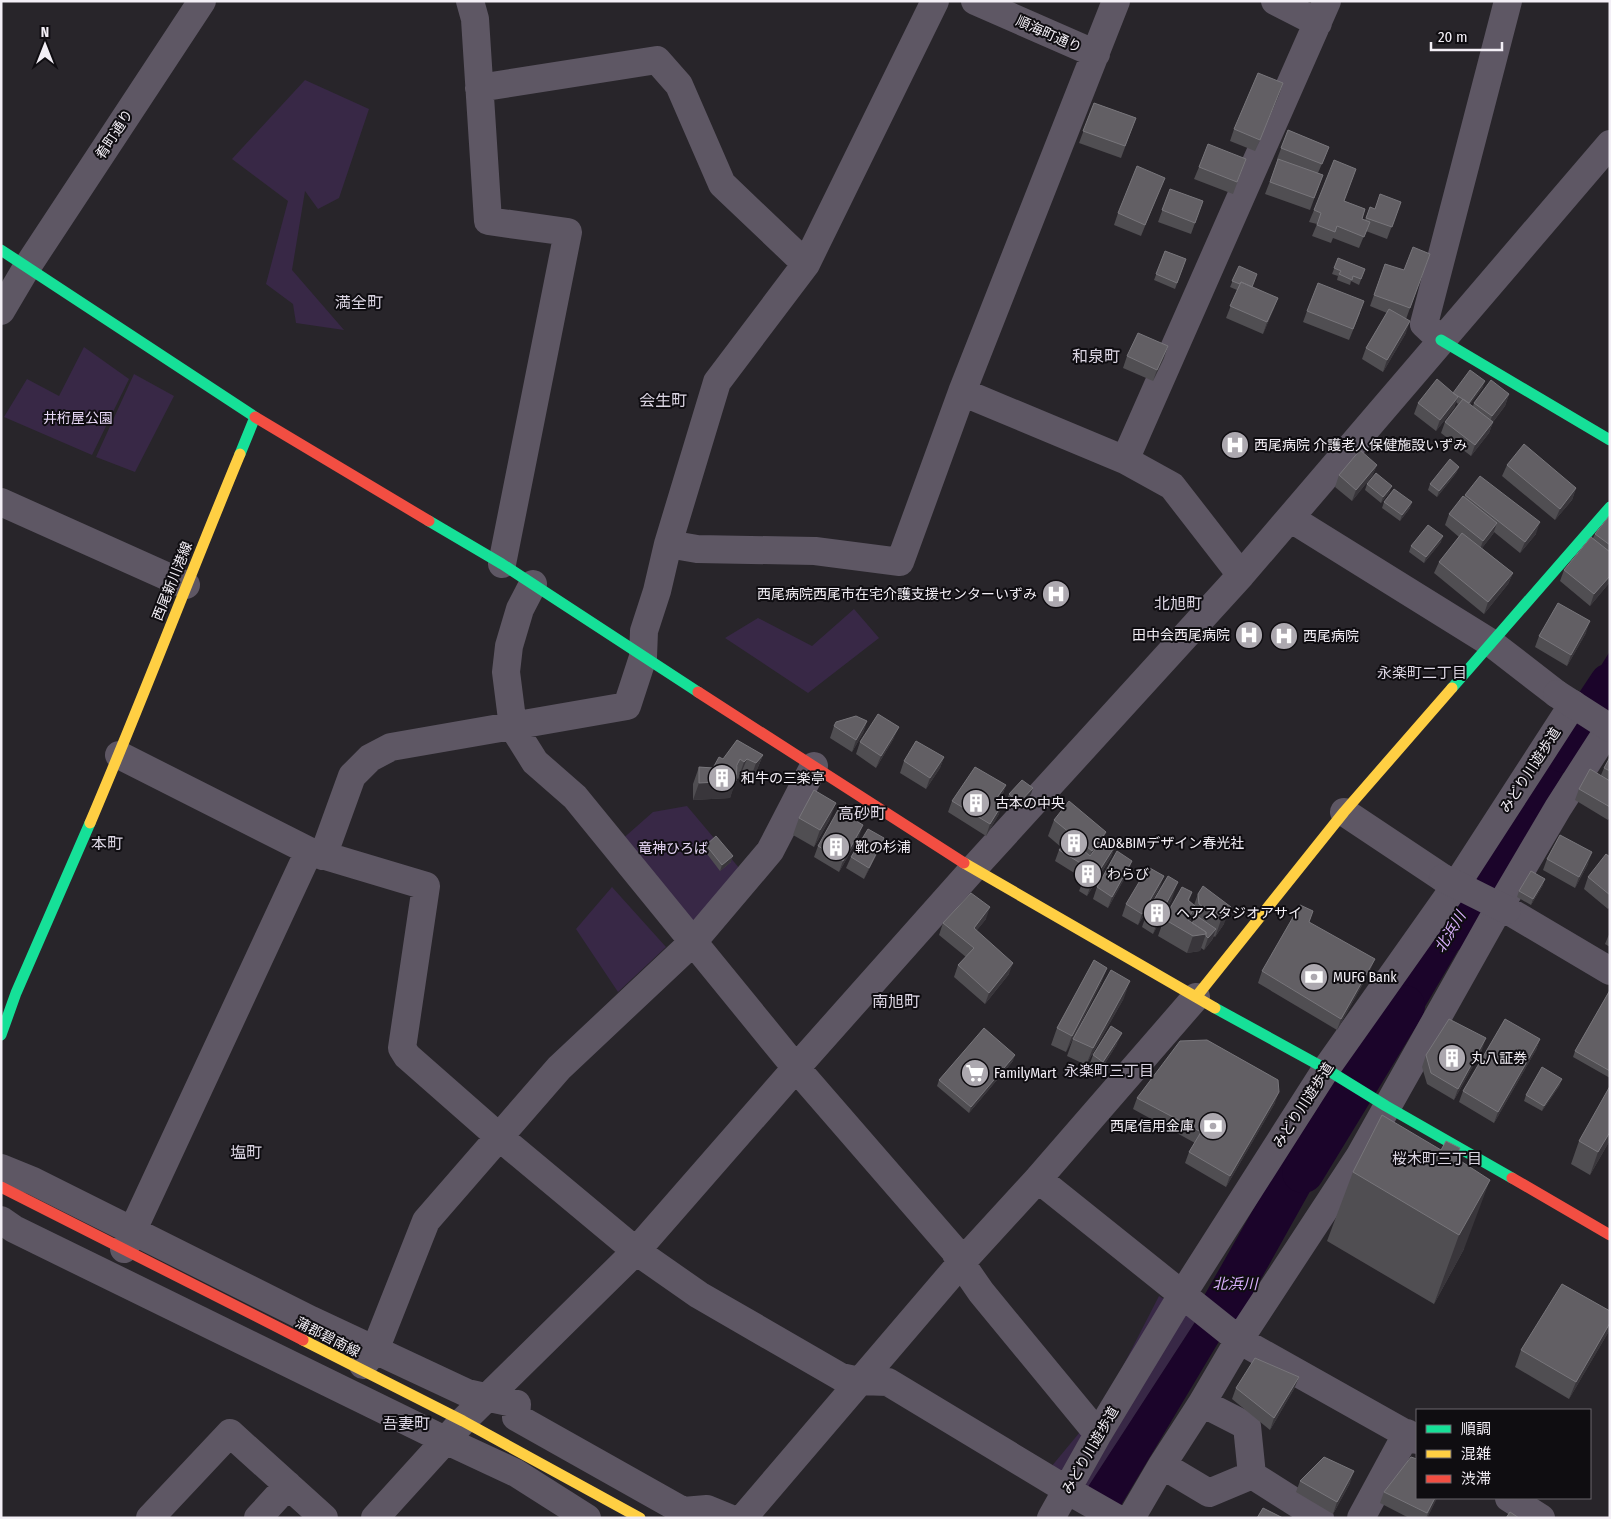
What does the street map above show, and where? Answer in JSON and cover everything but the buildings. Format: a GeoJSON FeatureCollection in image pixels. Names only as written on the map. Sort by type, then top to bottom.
{"type":"FeatureCollection","features":[{"type":"Feature","properties":{"kind":"street","name":"肴町通り"},"geometry":{"type":"LineString","coordinates":[[1,311],[27,267],[202,1]]}},
{"type":"Feature","properties":{"kind":"street"},"geometry":{"type":"LineString","coordinates":[[470,1],[475,20],[488,221],[568,232],[502,564]]}},
{"type":"Feature","properties":{"kind":"street"},"geometry":{"type":"LineString","coordinates":[[128,1241],[352,776],[370,758],[391,747],[627,706],[643,657],[644,631],[657,591],[668,544],[717,382],[806,264],[935,1]]}},
{"type":"Feature","properties":{"kind":"street","name":"順海町通り"},"geometry":{"type":"LineString","coordinates":[[975,1],[1096,54]]}},
{"type":"Feature","properties":{"kind":"street"},"geometry":{"type":"LineString","coordinates":[[668,544],[697,549],[815,551],[900,562],[962,392],[1116,1]]}},
{"type":"Feature","properties":{"kind":"street"},"geometry":{"type":"LineString","coordinates":[[1125,460],[1323,12],[1275,1]]}},
{"type":"Feature","properties":{"kind":"street"},"geometry":{"type":"LineString","coordinates":[[1508,1],[1424,324],[1441,340],[1610,440]]}},
{"type":"Feature","properties":{"kind":"street"},"geometry":{"type":"LineString","coordinates":[[479,88],[657,60],[679,85],[722,184],[806,264]]}},
{"type":"Feature","properties":{"kind":"street"},"geometry":{"type":"LineString","coordinates":[[375,1518],[454,1430],[636,1252],[973,869],[1241,575],[1610,144]]}},
{"type":"Feature","properties":{"kind":"street"},"geometry":{"type":"LineString","coordinates":[[1,250],[255,417],[502,564],[973,869],[1327,1070],[1610,1235]]}},
{"type":"Feature","properties":{"kind":"street"},"geometry":{"type":"LineString","coordinates":[[962,392],[1125,460],[1172,486],[1241,575]]}},
{"type":"Feature","properties":{"kind":"street","name":"西尾新川港線"},"geometry":{"type":"LineString","coordinates":[[1,1035],[9,990],[119,755],[255,417]]}},
{"type":"Feature","properties":{"kind":"street"},"geometry":{"type":"LineString","coordinates":[[1,502],[186,585]]}},
{"type":"Feature","properties":{"kind":"street"},"geometry":{"type":"LineString","coordinates":[[743,1518],[961,1263],[1038,1179],[1196,997],[1344,812],[1610,507]]}},
{"type":"Feature","properties":{"kind":"street"},"geometry":{"type":"LineString","coordinates":[[1131,1518],[1239,1340],[1359,1157],[1374,1131],[1378,1101],[1553,816],[1610,728],[1565,699],[1491,643],[1290,518]]}},
{"type":"Feature","properties":{"kind":"street"},"geometry":{"type":"LineString","coordinates":[[533,584],[520,609],[509,646],[506,672],[513,727],[535,762],[576,796],[692,942],[796,1068],[954,1250],[981,1292],[1098,1434]]}},
{"type":"Feature","properties":{"kind":"street","name":"みどり川遊歩道"},"geometry":{"type":"LineString","coordinates":[[1050,1518],[1182,1295],[1450,882],[1565,699]]}},
{"type":"Feature","properties":{"kind":"street"},"geometry":{"type":"LineString","coordinates":[[119,755],[316,853],[359,864],[426,886],[402,1048],[407,1056],[498,1136],[636,1252],[699,1295],[841,1377],[859,1381],[888,1382],[1066,1490],[1116,1518]]}},
{"type":"Feature","properties":{"kind":"street"},"geometry":{"type":"LineString","coordinates":[[367,1360],[426,1221],[559,1068],[692,942],[770,852],[814,766]]}},
{"type":"Feature","properties":{"kind":"street"},"geometry":{"type":"LineString","coordinates":[[1344,812],[1450,882],[1507,910],[1610,971]]}},
{"type":"Feature","properties":{"kind":"street"},"geometry":{"type":"LineString","coordinates":[[1,1168],[33,1182],[128,1241]]}},
{"type":"Feature","properties":{"kind":"street"},"geometry":{"type":"LineString","coordinates":[[1038,1179],[1239,1340],[1412,1437],[1361,1518]]}},
{"type":"Feature","properties":{"kind":"street"},"geometry":{"type":"LineString","coordinates":[[1,1187],[128,1241],[367,1360],[467,1393],[518,1404],[516,1417],[683,1511],[707,1509],[729,1518]]}},
{"type":"Feature","properties":{"kind":"street"},"geometry":{"type":"LineString","coordinates":[[1,1220],[23,1233],[454,1430],[516,1473],[587,1518]]}},
{"type":"Feature","properties":{"kind":"street","name":"蒲郡碧南線"},"geometry":{"type":"LineString","coordinates":[[367,1360],[454,1430],[640,1518]]}},
{"type":"Feature","properties":{"kind":"street"},"geometry":{"type":"LineString","coordinates":[[1202,1403],[1247,1426],[1252,1475]]}},
{"type":"Feature","properties":{"kind":"street"},"geometry":{"type":"LineString","coordinates":[[150,1518],[230,1433],[324,1518]]}},
{"type":"Feature","properties":{"kind":"street"},"geometry":{"type":"LineString","coordinates":[[1162,1465],[1209,1493],[1252,1475]]}},
{"type":"Feature","properties":{"kind":"street"},"geometry":{"type":"LineString","coordinates":[[1252,1475],[1320,1518]]}},
{"type":"Feature","properties":{"kind":"street"},"geometry":{"type":"LineString","coordinates":[[258,1518],[288,1485]]}},
{"type":"Feature","properties":{"kind":"street"},"geometry":{"type":"LineString","coordinates":[[1511,1499],[1541,1518]]}},
{"type":"Feature","properties":{"kind":"green space"},"geometry":{"type":"Polygon","coordinates":[[[305,80],[369,109],[339,198],[318,209],[305,191],[292,270],[344,330],[296,323],[293,304],[266,284],[288,201],[232,159],[305,80]]]}},
{"type":"Feature","properties":{"kind":"green space","name":"井桁屋公園"},"geometry":{"type":"Polygon","coordinates":[[[84,347],[129,379],[92,455],[4,417],[27,379],[59,396],[84,347]]]}},
{"type":"Feature","properties":{"kind":"green space"},"geometry":{"type":"Polygon","coordinates":[[[134,374],[174,396],[135,472],[96,457],[134,374]]]}},
{"type":"Feature","properties":{"kind":"green space"},"geometry":{"type":"Polygon","coordinates":[[[854,609],[879,638],[808,693],[725,638],[758,618],[812,646],[854,609]]]}},
{"type":"Feature","properties":{"kind":"green space","name":"竜神ひろば"},"geometry":{"type":"Polygon","coordinates":[[[687,806],[740,869],[692,929],[619,842],[653,812],[687,806]]]}},
{"type":"Feature","properties":{"kind":"green space"},"geometry":{"type":"Polygon","coordinates":[[[612,887],[666,947],[618,992],[576,929],[612,887]]]}},
{"type":"Feature","properties":{"kind":"green space"},"geometry":{"type":"Polygon","coordinates":[[[1159,1296],[1197,1319],[1083,1496],[1046,1473],[1104,1403],[1159,1296]]]}},
{"type":"Feature","properties":{"kind":"water"},"geometry":{"type":"Polygon","coordinates":[[[1610,651],[1610,694],[1591,682],[1610,651]]]}},
{"type":"Feature","properties":{"kind":"water"},"geometry":{"type":"Polygon","coordinates":[[[1576,713],[1592,723],[1500,884],[1479,873],[1576,713]]]}},
{"type":"Feature","properties":{"kind":"water","name":"北浜川"},"geometry":{"type":"Polygon","coordinates":[[[1462,899],[1483,908],[1390,1066],[1353,1047],[1462,899]]]}},
{"type":"Feature","properties":{"kind":"water","name":"北浜川"},"geometry":{"type":"Polygon","coordinates":[[[1308,1113],[1346,1127],[1237,1322],[1204,1296],[1308,1113]]]}},
{"type":"Feature","properties":{"kind":"water","name":"北浜川"},"geometry":{"type":"Polygon","coordinates":[[[1197,1319],[1221,1338],[1117,1512],[1082,1496],[1197,1319]]]}},
{"type":"Feature","properties":{"kind":"waterway","name":"北浜川"},"geometry":{"type":"LineString","coordinates":[[1565,752],[1610,684]]}},
{"type":"Feature","properties":{"kind":"waterway","name":"北浜川"},"geometry":{"type":"LineString","coordinates":[[1450,931],[1517,827]]}},
{"type":"Feature","properties":{"kind":"waterway","name":"北浜川"},"geometry":{"type":"LineString","coordinates":[[1303,1172],[1404,1006]]}},
{"type":"Feature","properties":{"kind":"traffic: fast"},"geometry":{"type":"LineString","coordinates":[[1,250],[255,417],[240,454]]}},
{"type":"Feature","properties":{"kind":"traffic: fast"},"geometry":{"type":"LineString","coordinates":[[1441,340],[1610,440]]}},
{"type":"Feature","properties":{"kind":"traffic: fast"},"geometry":{"type":"LineString","coordinates":[[1452,688],[1610,507]]}},
{"type":"Feature","properties":{"kind":"traffic: fast"},"geometry":{"type":"LineString","coordinates":[[429,521],[502,564],[698,692]]}},
{"type":"Feature","properties":{"kind":"traffic: fast"},"geometry":{"type":"LineString","coordinates":[[1,1035],[16,993],[90,823]]}},
{"type":"Feature","properties":{"kind":"traffic: fast"},"geometry":{"type":"LineString","coordinates":[[1215,1008],[1326,1069],[1386,1106],[1512,1178]]}},
{"type":"Feature","properties":{"kind":"traffic: slow"},"geometry":{"type":"LineString","coordinates":[[90,823],[240,454]]}},
{"type":"Feature","properties":{"kind":"traffic: slow"},"geometry":{"type":"LineString","coordinates":[[1196,997],[1344,812],[1452,688]]}},
{"type":"Feature","properties":{"kind":"traffic: slow"},"geometry":{"type":"LineString","coordinates":[[964,863],[1215,1008]]}},
{"type":"Feature","properties":{"kind":"traffic: slow"},"geometry":{"type":"LineString","coordinates":[[303,1340],[463,1421],[640,1518]]}},
{"type":"Feature","properties":{"kind":"traffic: jam"},"geometry":{"type":"LineString","coordinates":[[255,417],[429,521]]}},
{"type":"Feature","properties":{"kind":"traffic: jam"},"geometry":{"type":"LineString","coordinates":[[698,692],[964,863]]}},
{"type":"Feature","properties":{"kind":"traffic: jam"},"geometry":{"type":"LineString","coordinates":[[1512,1178],[1610,1235]]}},
{"type":"Feature","properties":{"kind":"traffic: jam"},"geometry":{"type":"LineString","coordinates":[[1,1187],[303,1340]]}},
{"type":"Feature","properties":{"kind":"place","name":"西尾病院 介護老人保健施設いずみ"},"geometry":{"type":"Point","coordinates":[1235,445]}},
{"type":"Feature","properties":{"kind":"place","name":"西尾病院西尾市在宅介護支援センターいずみ"},"geometry":{"type":"Point","coordinates":[1056,594]}},
{"type":"Feature","properties":{"kind":"place","name":"田中会西尾病院"},"geometry":{"type":"Point","coordinates":[1249,635]}},
{"type":"Feature","properties":{"kind":"place","name":"西尾病院"},"geometry":{"type":"Point","coordinates":[1284,636]}},
{"type":"Feature","properties":{"kind":"place","name":"和牛の三楽亭"},"geometry":{"type":"Point","coordinates":[722,778]}},
{"type":"Feature","properties":{"kind":"place","name":"古本の中央"},"geometry":{"type":"Point","coordinates":[976,803]}},
{"type":"Feature","properties":{"kind":"place","name":"CAD&BIMデザイン春光社"},"geometry":{"type":"Point","coordinates":[1074,843]}},
{"type":"Feature","properties":{"kind":"place","name":"靴の杉浦"},"geometry":{"type":"Point","coordinates":[836,847]}},
{"type":"Feature","properties":{"kind":"place","name":"わらび"},"geometry":{"type":"Point","coordinates":[1088,874]}},
{"type":"Feature","properties":{"kind":"place","name":"ヘアスタジオアサイ"},"geometry":{"type":"Point","coordinates":[1157,913]}},
{"type":"Feature","properties":{"kind":"place","name":"MUFG Bank"},"geometry":{"type":"Point","coordinates":[1314,977]}},
{"type":"Feature","properties":{"kind":"place","name":"丸八証券"},"geometry":{"type":"Point","coordinates":[1452,1058]}},
{"type":"Feature","properties":{"kind":"place","name":"FamilyMart"},"geometry":{"type":"Point","coordinates":[975,1073]}},
{"type":"Feature","properties":{"kind":"place","name":"西尾信用金庫"},"geometry":{"type":"Point","coordinates":[1213,1126]}},
{"type":"Feature","properties":{"kind":"district","name":"満全町"},"geometry":{"type":"Point","coordinates":[359,302]}},
{"type":"Feature","properties":{"kind":"district","name":"和泉町"},"geometry":{"type":"Point","coordinates":[1096,356]}},
{"type":"Feature","properties":{"kind":"district","name":"会生町"},"geometry":{"type":"Point","coordinates":[663,400]}},
{"type":"Feature","properties":{"kind":"district","name":"北旭町"},"geometry":{"type":"Point","coordinates":[1178,603]}},
{"type":"Feature","properties":{"kind":"district","name":"永楽町二丁目"},"geometry":{"type":"Point","coordinates":[1422,673]}},
{"type":"Feature","properties":{"kind":"district","name":"高砂町"},"geometry":{"type":"Point","coordinates":[862,813]}},
{"type":"Feature","properties":{"kind":"district","name":"本町"},"geometry":{"type":"Point","coordinates":[107,843]}},
{"type":"Feature","properties":{"kind":"district","name":"南旭町"},"geometry":{"type":"Point","coordinates":[896,1001]}},
{"type":"Feature","properties":{"kind":"district","name":"永楽町三丁目"},"geometry":{"type":"Point","coordinates":[1109,1071]}},
{"type":"Feature","properties":{"kind":"district","name":"塩町"},"geometry":{"type":"Point","coordinates":[246,1152]}},
{"type":"Feature","properties":{"kind":"district","name":"桜木町三丁目"},"geometry":{"type":"Point","coordinates":[1437,1159]}},
{"type":"Feature","properties":{"kind":"district","name":"吾妻町"},"geometry":{"type":"Point","coordinates":[406,1423]}}]}
